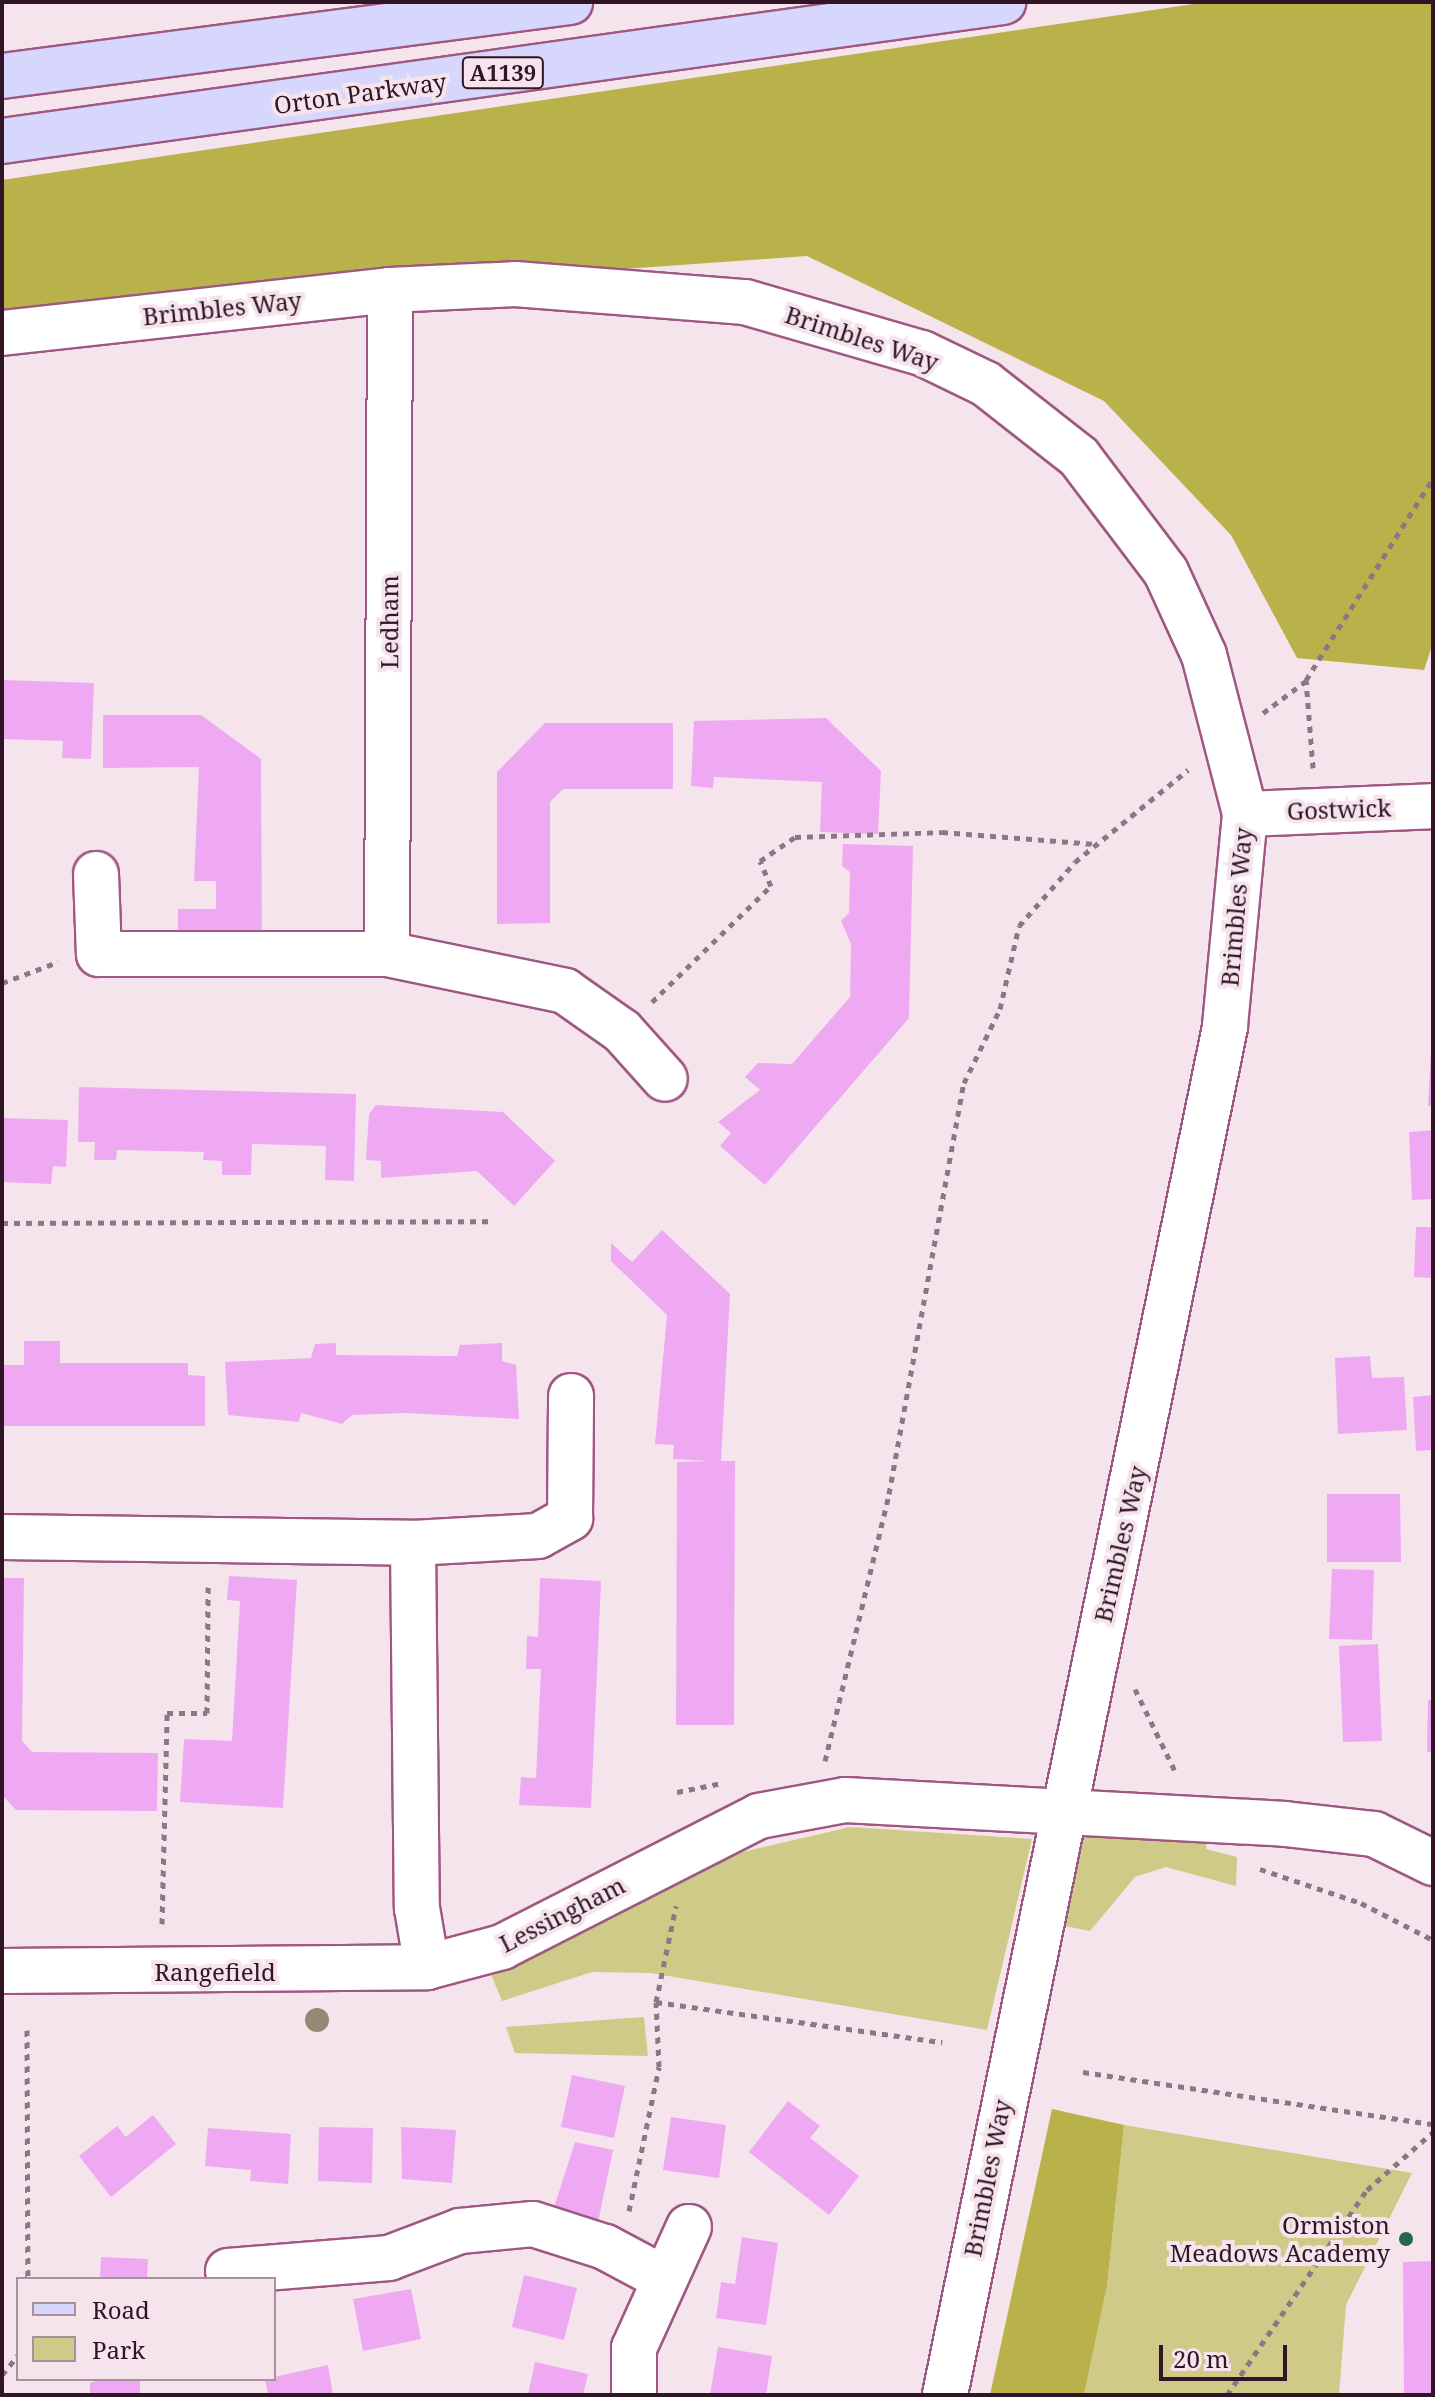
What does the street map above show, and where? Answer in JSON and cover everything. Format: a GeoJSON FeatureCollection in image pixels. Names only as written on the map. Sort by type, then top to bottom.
{"type":"FeatureCollection","features":[{"type":"Feature","properties":{"kind":"main road"},"geometry":{"type":"LineString","coordinates":[[2,76],[570,2]]}},
{"type":"Feature","properties":{"kind":"main road","name":"Orton Parkway"},"geometry":{"type":"LineString","coordinates":[[2,141],[1003,2]]}},
{"type":"Feature","properties":{"kind":"street","name":"Brimbles Way"},"geometry":{"type":"LineString","coordinates":[[2,333],[390,290],[515,284],[745,302],[908,348],[986,384],[1079,457],[1123,506],[1166,572],[1204,655],[1245,814],[1225,1027],[1199,1177],[1060,1814],[945,2395]]}},
{"type":"Feature","properties":{"kind":"street","name":"Ledham"},"geometry":{"type":"LineString","coordinates":[[387,954],[390,290]]}},
{"type":"Feature","properties":{"kind":"street","name":"Gostwick"},"geometry":{"type":"LineString","coordinates":[[1245,814],[1433,806]]}},
{"type":"Feature","properties":{"kind":"street"},"geometry":{"type":"LineString","coordinates":[[96,874],[99,954],[387,954],[565,991],[622,1031],[665,1079]]}},
{"type":"Feature","properties":{"kind":"street"},"geometry":{"type":"LineString","coordinates":[[2,1537],[413,1543],[538,1536],[570,1518],[571,1396]]}},
{"type":"Feature","properties":{"kind":"street"},"geometry":{"type":"LineString","coordinates":[[413,1543],[417,1908],[427,1967]]}},
{"type":"Feature","properties":{"kind":"street","name":"Lessingham"},"geometry":{"type":"LineString","coordinates":[[427,1967],[502,1947],[759,1816],[845,1800],[1060,1814],[1195,1816],[1374,1834],[1433,1863]]}},
{"type":"Feature","properties":{"kind":"street","name":"Rangefield"},"geometry":{"type":"LineString","coordinates":[[2,1971],[427,1967]]}},
{"type":"Feature","properties":{"kind":"street"},"geometry":{"type":"LineString","coordinates":[[228,2271],[389,2258],[460,2231],[533,2224],[620,2256],[665,2279]]}},
{"type":"Feature","properties":{"kind":"street"},"geometry":{"type":"LineString","coordinates":[[634,2395],[634,2348],[689,2227]]}},
{"type":"Feature","properties":{"kind":"path"},"geometry":{"type":"LineString","coordinates":[[1314,780],[1306,680],[1433,478]]}},
{"type":"Feature","properties":{"kind":"path"},"geometry":{"type":"LineString","coordinates":[[810,1764],[825,1761],[841,1712],[964,1083],[1000,1009],[1019,926],[1096,844],[1226,741]]}},
{"type":"Feature","properties":{"kind":"path"},"geometry":{"type":"LineString","coordinates":[[622,1031],[771,886],[760,861],[795,837],[942,832],[1096,844]]}},
{"type":"Feature","properties":{"kind":"path"},"geometry":{"type":"LineString","coordinates":[[2,983],[99,954]]}},
{"type":"Feature","properties":{"kind":"path"},"geometry":{"type":"LineString","coordinates":[[2,1223],[488,1221]]}},
{"type":"Feature","properties":{"kind":"path"},"geometry":{"type":"LineString","coordinates":[[162,1924],[167,1713],[207,1713],[208,1587]]}},
{"type":"Feature","properties":{"kind":"path"},"geometry":{"type":"LineString","coordinates":[[677,1792],[736,1780]]}},
{"type":"Feature","properties":{"kind":"path"},"geometry":{"type":"LineString","coordinates":[[1247,1863],[1361,1903],[1433,1940]]}},
{"type":"Feature","properties":{"kind":"path"},"geometry":{"type":"LineString","coordinates":[[620,2256],[659,2067],[656,2002],[678,1896]]}},
{"type":"Feature","properties":{"kind":"path"},"geometry":{"type":"LineString","coordinates":[[656,2002],[942,2042]]}},
{"type":"Feature","properties":{"kind":"path"},"geometry":{"type":"LineString","coordinates":[[27,2030],[28,2277]]}},
{"type":"Feature","properties":{"kind":"path"},"geometry":{"type":"LineString","coordinates":[[1083,2072],[1433,2124]]}},
{"type":"Feature","properties":{"kind":"path"},"geometry":{"type":"LineString","coordinates":[[1227,2395],[1367,2190],[1433,2132]]}},
{"type":"Feature","properties":{"kind":"path"},"geometry":{"type":"LineString","coordinates":[[2,2375],[16,2358]]}},
{"type":"Feature","properties":{"kind":"green space"},"geometry":{"type":"Polygon","coordinates":[[[850,1827],[1032,1839],[987,2030],[651,1973],[592,1972],[502,2001],[490,1972],[726,1856],[850,1827]]]}},
{"type":"Feature","properties":{"kind":"green space"},"geometry":{"type":"Polygon","coordinates":[[[1083,1837],[1207,1837],[1206,1849],[1237,1857],[1236,1886],[1166,1867],[1135,1877],[1090,1931],[1065,1926],[1083,1837]]]}},
{"type":"Feature","properties":{"kind":"green space"},"geometry":{"type":"Polygon","coordinates":[[[644,2017],[648,2056],[515,2053],[506,2027],[644,2017]]]}},
{"type":"Feature","properties":{"kind":"green space"},"geometry":{"type":"Polygon","coordinates":[[[1124,2125],[1412,2173],[1346,2305],[1339,2395],[1084,2395],[1107,2286],[1124,2125]]]}},
{"type":"Feature","properties":{"kind":"shaded area"},"geometry":{"type":"Polygon","coordinates":[[[1207,2],[1433,2],[1433,643],[1424,670],[1297,658],[1231,535],[1104,401],[807,256],[2,313],[2,180],[1207,2]]]}},
{"type":"Feature","properties":{"kind":"shaded area"},"geometry":{"type":"Polygon","coordinates":[[[1052,2109],[1124,2125],[1107,2286],[1084,2395],[990,2395],[1052,2109]]]}},
{"type":"Feature","properties":{"kind":"building"},"geometry":{"type":"Polygon","coordinates":[[[2,680],[94,683],[91,759],[62,758],[63,741],[2,739],[2,680]]]}},
{"type":"Feature","properties":{"kind":"building"},"geometry":{"type":"Polygon","coordinates":[[[103,715],[201,715],[261,759],[262,938],[178,938],[178,909],[216,909],[216,881],[194,881],[199,767],[103,768],[103,715]]]}},
{"type":"Feature","properties":{"kind":"building"},"geometry":{"type":"Polygon","coordinates":[[[826,718],[881,771],[878,834],[820,832],[822,782],[714,777],[713,788],[691,786],[694,721],[826,718]]]}},
{"type":"Feature","properties":{"kind":"building"},"geometry":{"type":"Polygon","coordinates":[[[545,723],[673,723],[673,789],[563,789],[550,802],[550,923],[497,924],[497,772],[545,723]]]}},
{"type":"Feature","properties":{"kind":"building"},"geometry":{"type":"Polygon","coordinates":[[[843,844],[913,846],[909,1018],[765,1185],[720,1146],[731,1133],[718,1122],[760,1090],[745,1077],[758,1063],[792,1064],[850,997],[851,944],[841,921],[849,913],[850,872],[842,866],[843,844]]]}},
{"type":"Feature","properties":{"kind":"building"},"geometry":{"type":"Polygon","coordinates":[[[1431,1053],[1433,1106],[1428,1106],[1431,1053]]]}},
{"type":"Feature","properties":{"kind":"building"},"geometry":{"type":"Polygon","coordinates":[[[79,1087],[356,1094],[354,1181],[325,1180],[326,1146],[252,1144],[251,1175],[222,1175],[222,1161],[203,1160],[204,1152],[117,1150],[116,1160],[94,1160],[95,1142],[78,1142],[79,1087]]]}},
{"type":"Feature","properties":{"kind":"building"},"geometry":{"type":"Polygon","coordinates":[[[376,1105],[503,1112],[555,1161],[514,1206],[477,1171],[381,1178],[381,1161],[366,1160],[369,1114],[376,1105]]]}},
{"type":"Feature","properties":{"kind":"building"},"geometry":{"type":"Polygon","coordinates":[[[2,1118],[68,1120],[66,1167],[53,1166],[51,1184],[2,1182],[2,1118]]]}},
{"type":"Feature","properties":{"kind":"building"},"geometry":{"type":"Polygon","coordinates":[[[1433,1130],[1433,1199],[1412,1200],[1409,1132],[1433,1130]]]}},
{"type":"Feature","properties":{"kind":"building"},"geometry":{"type":"Polygon","coordinates":[[[1416,1227],[1433,1227],[1433,1278],[1414,1277],[1416,1227]]]}},
{"type":"Feature","properties":{"kind":"building"},"geometry":{"type":"Polygon","coordinates":[[[662,1230],[730,1294],[721,1461],[735,1461],[734,1725],[676,1725],[677,1462],[708,1461],[673,1459],[674,1445],[655,1444],[667,1315],[611,1261],[611,1243],[632,1262],[662,1230]]]}},
{"type":"Feature","properties":{"kind":"building"},"geometry":{"type":"Polygon","coordinates":[[[24,1341],[60,1341],[60,1363],[188,1363],[188,1375],[205,1376],[205,1426],[2,1426],[2,1365],[24,1365],[24,1341]]]}},
{"type":"Feature","properties":{"kind":"building"},"geometry":{"type":"Polygon","coordinates":[[[336,1343],[336,1355],[457,1356],[460,1345],[502,1343],[502,1361],[516,1365],[519,1419],[406,1413],[352,1415],[342,1424],[301,1413],[299,1422],[228,1415],[225,1362],[311,1358],[315,1344],[336,1343]]]}},
{"type":"Feature","properties":{"kind":"building"},"geometry":{"type":"Polygon","coordinates":[[[1370,1356],[1372,1378],[1404,1377],[1407,1430],[1338,1434],[1335,1358],[1370,1356]]]}},
{"type":"Feature","properties":{"kind":"building"},"geometry":{"type":"Polygon","coordinates":[[[1433,1395],[1433,1450],[1416,1451],[1413,1397],[1433,1395]]]}},
{"type":"Feature","properties":{"kind":"building"},"geometry":{"type":"Polygon","coordinates":[[[1327,1494],[1400,1494],[1401,1562],[1327,1562],[1327,1494]]]}},
{"type":"Feature","properties":{"kind":"building"},"geometry":{"type":"Polygon","coordinates":[[[1332,1569],[1374,1570],[1372,1640],[1329,1639],[1332,1569]]]}},
{"type":"Feature","properties":{"kind":"building"},"geometry":{"type":"Polygon","coordinates":[[[229,1576],[297,1580],[283,1808],[180,1802],[184,1739],[232,1741],[240,1601],[227,1600],[229,1576]]]}},
{"type":"Feature","properties":{"kind":"building"},"geometry":{"type":"Polygon","coordinates":[[[2,1578],[24,1578],[22,1741],[32,1752],[158,1753],[157,1811],[16,1810],[2,1795],[2,1578]]]}},
{"type":"Feature","properties":{"kind":"building"},"geometry":{"type":"Polygon","coordinates":[[[540,1578],[601,1581],[591,1808],[519,1805],[521,1777],[536,1778],[541,1669],[526,1669],[527,1636],[538,1637],[540,1578]]]}},
{"type":"Feature","properties":{"kind":"building"},"geometry":{"type":"Polygon","coordinates":[[[1378,1644],[1382,1741],[1343,1742],[1339,1646],[1378,1644]]]}},
{"type":"Feature","properties":{"kind":"building"},"geometry":{"type":"Polygon","coordinates":[[[1428,1700],[1433,1700],[1433,1752],[1427,1752],[1428,1700]]]}},
{"type":"Feature","properties":{"kind":"building"},"geometry":{"type":"Polygon","coordinates":[[[572,2075],[625,2086],[614,2138],[561,2127],[572,2075]]]}},
{"type":"Feature","properties":{"kind":"building"},"geometry":{"type":"Polygon","coordinates":[[[788,2101],[820,2126],[810,2138],[859,2176],[829,2215],[749,2152],[788,2101]]]}},
{"type":"Feature","properties":{"kind":"building"},"geometry":{"type":"Polygon","coordinates":[[[153,2115],[176,2144],[111,2197],[79,2156],[117,2126],[126,2137],[153,2115]]]}},
{"type":"Feature","properties":{"kind":"building"},"geometry":{"type":"Polygon","coordinates":[[[671,2117],[726,2125],[719,2178],[663,2170],[671,2117]]]}},
{"type":"Feature","properties":{"kind":"building"},"geometry":{"type":"Polygon","coordinates":[[[319,2127],[373,2128],[372,2183],[318,2181],[319,2127]]]}},
{"type":"Feature","properties":{"kind":"building"},"geometry":{"type":"Polygon","coordinates":[[[401,2127],[456,2130],[452,2183],[402,2179],[401,2127]]]}},
{"type":"Feature","properties":{"kind":"building"},"geometry":{"type":"Polygon","coordinates":[[[208,2128],[291,2134],[288,2184],[250,2181],[251,2170],[205,2166],[208,2128]]]}},
{"type":"Feature","properties":{"kind":"building"},"geometry":{"type":"Polygon","coordinates":[[[575,2142],[613,2150],[596,2232],[549,2223],[575,2142]]]}},
{"type":"Feature","properties":{"kind":"building"},"geometry":{"type":"Polygon","coordinates":[[[742,2237],[778,2243],[766,2325],[716,2318],[721,2282],[735,2284],[742,2237]]]}},
{"type":"Feature","properties":{"kind":"building"},"geometry":{"type":"Polygon","coordinates":[[[101,2257],[148,2259],[147,2277],[100,2277],[101,2257]]]}},
{"type":"Feature","properties":{"kind":"building","name":"Ormiston Meadows Academy"},"geometry":{"type":"Polygon","coordinates":[[[1433,2261],[1433,2395],[1404,2395],[1403,2262],[1433,2261]]]}},
{"type":"Feature","properties":{"kind":"building"},"geometry":{"type":"Polygon","coordinates":[[[524,2275],[577,2288],[564,2340],[512,2327],[524,2275]]]}},
{"type":"Feature","properties":{"kind":"building"},"geometry":{"type":"Polygon","coordinates":[[[411,2289],[421,2339],[363,2351],[353,2299],[411,2289]]]}},
{"type":"Feature","properties":{"kind":"building"},"geometry":{"type":"Polygon","coordinates":[[[718,2347],[772,2356],[766,2395],[710,2395],[718,2347]]]}},
{"type":"Feature","properties":{"kind":"building"},"geometry":{"type":"Polygon","coordinates":[[[535,2362],[588,2374],[583,2395],[528,2395],[535,2362]]]}},
{"type":"Feature","properties":{"kind":"building"},"geometry":{"type":"Polygon","coordinates":[[[328,2365],[333,2395],[268,2395],[265,2381],[276,2381],[276,2377],[328,2365]]]}},
{"type":"Feature","properties":{"kind":"building"},"geometry":{"type":"Polygon","coordinates":[[[140,2381],[140,2395],[90,2395],[90,2383],[140,2381]]]}},
{"type":"Feature","properties":{"kind":"place","name":"Ormiston Meadows Academy"},"geometry":{"type":"Point","coordinates":[1406,2239]}}]}
